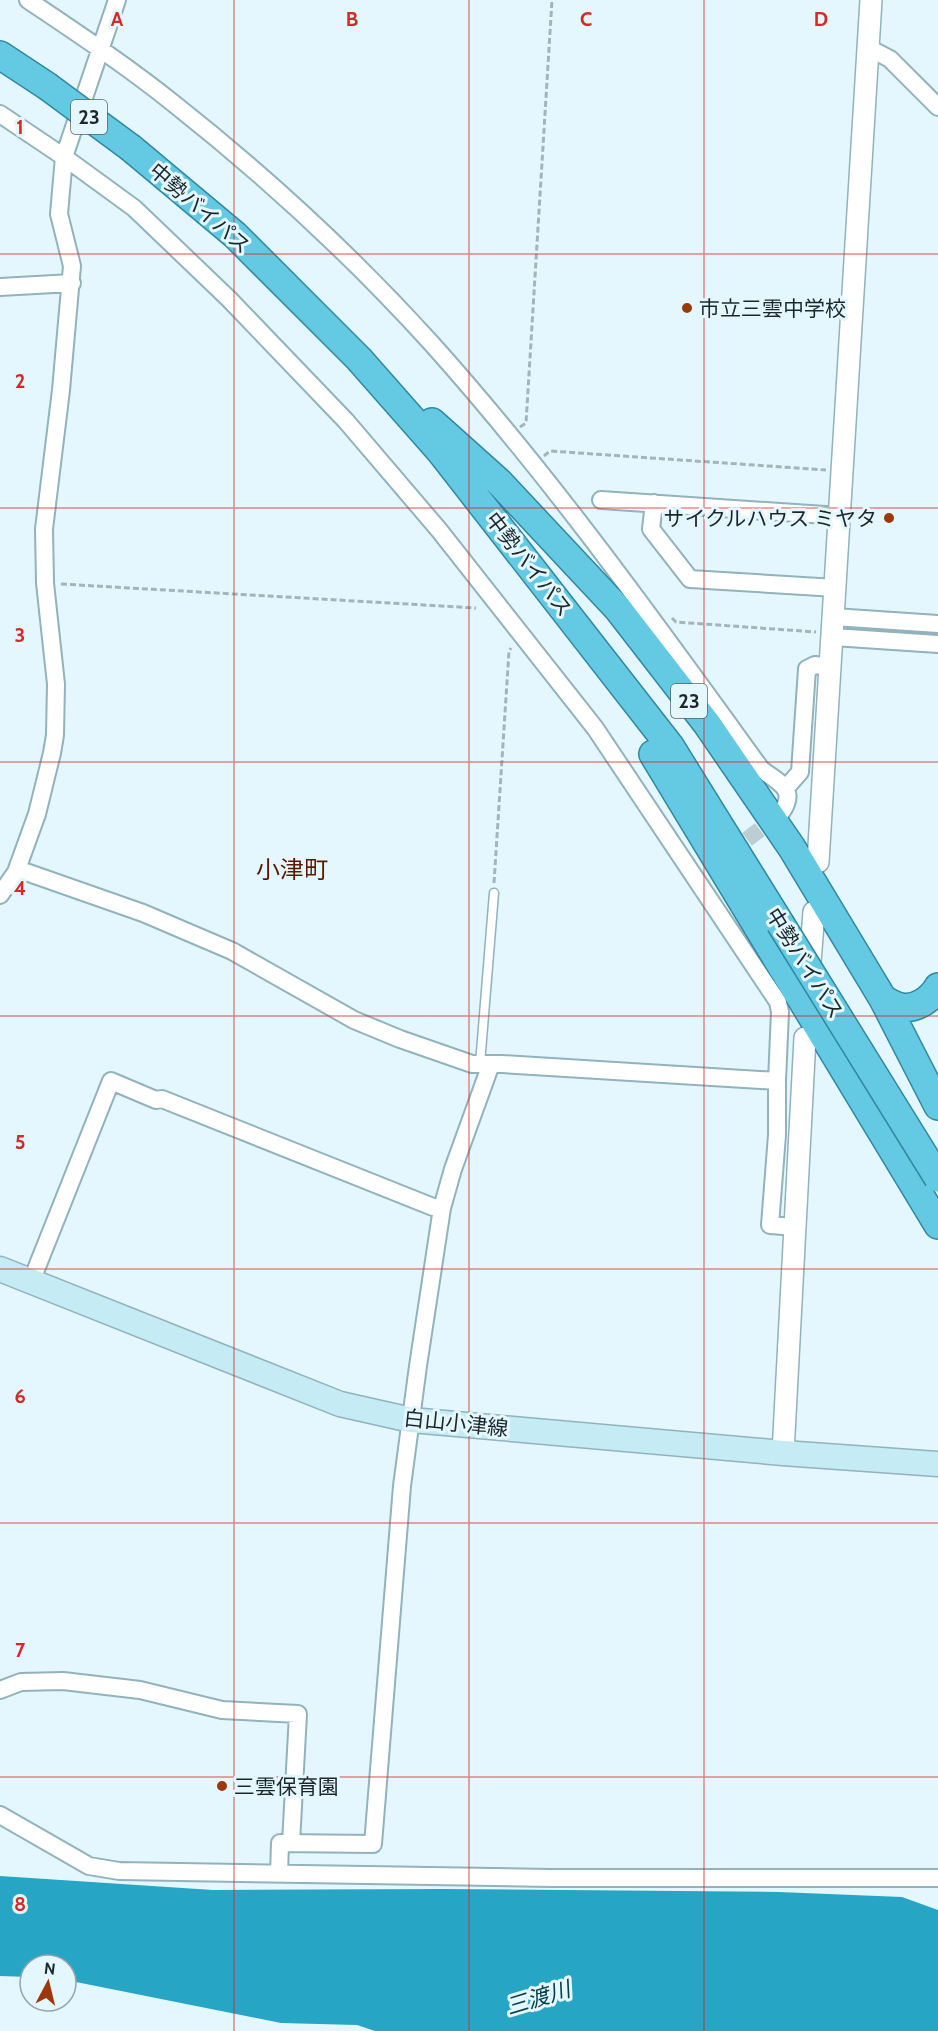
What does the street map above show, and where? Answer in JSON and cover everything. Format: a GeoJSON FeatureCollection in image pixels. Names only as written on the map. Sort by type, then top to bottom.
{"type":"FeatureCollection","features":[{"type":"Feature","properties":{"kind":"highway","name":"中勢バイパス"},"geometry":{"type":"LineString","coordinates":[[0,55],[47,86],[131,148],[235,235],[359,359],[440,452],[670,746],[938,1178]]}},
{"type":"Feature","properties":{"kind":"highway","name":"23"},"geometry":{"type":"LineString","coordinates":[[359,359],[487,471],[618,609],[707,724],[792,848],[883,999],[938,1106]]}},
{"type":"Feature","properties":{"kind":"highway","name":"23"},"geometry":{"type":"LineString","coordinates":[[580,629],[938,1225]]}},
{"type":"Feature","properties":{"kind":"highway"},"geometry":{"type":"LineString","coordinates":[[883,999],[902,1007],[912,1007],[926,1002],[938,987]]}},
{"type":"Feature","properties":{"kind":"main road","name":"白山小津線"},"geometry":{"type":"LineString","coordinates":[[0,1269],[340,1404],[411,1420],[783,1453],[938,1464]]}},
{"type":"Feature","properties":{"kind":"street"},"geometry":{"type":"LineString","coordinates":[[28,0],[173,103],[269,183],[356,266],[432,344],[530,458],[622,578],[761,769],[786,788],[789,797],[788,804],[781,813]]}},
{"type":"Feature","properties":{"kind":"street"},"geometry":{"type":"LineString","coordinates":[[0,895],[16,872],[38,814],[55,735],[56,684],[45,583],[44,529],[72,283],[72,266],[59,213],[64,157],[117,0]]}},
{"type":"Feature","properties":{"kind":"street"},"geometry":{"type":"LineString","coordinates":[[818,862],[871,0]]}},
{"type":"Feature","properties":{"kind":"street"},"geometry":{"type":"LineString","coordinates":[[867,47],[890,59],[938,107]]}},
{"type":"Feature","properties":{"kind":"street"},"geometry":{"type":"LineString","coordinates":[[0,114],[134,208],[237,307],[346,422],[439,530],[595,728],[778,1002],[780,1012],[777,1135],[770,1225],[796,1227]]}},
{"type":"Feature","properties":{"kind":"street"},"geometry":{"type":"LineString","coordinates":[[0,287],[72,283]]}},
{"type":"Feature","properties":{"kind":"street"},"geometry":{"type":"LineString","coordinates":[[601,500],[840,516]]}},
{"type":"Feature","properties":{"kind":"street"},"geometry":{"type":"LineString","coordinates":[[654,503],[651,529],[690,579],[836,588]]}},
{"type":"Feature","properties":{"kind":"street"},"geometry":{"type":"LineString","coordinates":[[834,627],[938,624]]}},
{"type":"Feature","properties":{"kind":"street"},"geometry":{"type":"LineString","coordinates":[[834,627],[891,632]]}},
{"type":"Feature","properties":{"kind":"street"},"geometry":{"type":"LineString","coordinates":[[834,627],[938,644]]}},
{"type":"Feature","properties":{"kind":"street"},"geometry":{"type":"LineString","coordinates":[[786,788],[800,772],[807,669],[814,665],[831,667]]}},
{"type":"Feature","properties":{"kind":"street"},"geometry":{"type":"LineString","coordinates":[[697,879],[712,865]]}},
{"type":"Feature","properties":{"kind":"street"},"geometry":{"type":"LineString","coordinates":[[16,872],[26,872],[143,913],[232,951],[354,1020],[472,1064],[777,1081]]}},
{"type":"Feature","properties":{"kind":"street"},"geometry":{"type":"LineString","coordinates":[[808,980],[814,912]]}},
{"type":"Feature","properties":{"kind":"street"},"geometry":{"type":"LineString","coordinates":[[783,1453],[805,1038]]}},
{"type":"Feature","properties":{"kind":"street"},"geometry":{"type":"LineString","coordinates":[[279,1874],[280,1843],[373,1844],[402,1486],[411,1420],[442,1208],[486,1064]]}},
{"type":"Feature","properties":{"kind":"street"},"geometry":{"type":"LineString","coordinates":[[31,1282],[111,1081],[156,1100],[162,1099],[433,1207],[442,1208]]}},
{"type":"Feature","properties":{"kind":"street"},"geometry":{"type":"LineString","coordinates":[[0,1690],[21,1682],[63,1681],[140,1690],[222,1710],[298,1714],[291,1843]]}},
{"type":"Feature","properties":{"kind":"street"},"geometry":{"type":"LineString","coordinates":[[0,1815],[89,1866],[119,1871],[551,1878],[938,1878]]}},
{"type":"Feature","properties":{"kind":"lane"},"geometry":{"type":"LineString","coordinates":[[486,1064],[494,892]]}},
{"type":"Feature","properties":{"kind":"path"},"geometry":{"type":"LineString","coordinates":[[514,431],[526,423],[552,0]]}},
{"type":"Feature","properties":{"kind":"path"},"geometry":{"type":"LineString","coordinates":[[539,459],[550,451],[843,471]]}},
{"type":"Feature","properties":{"kind":"path"},"geometry":{"type":"LineString","coordinates":[[45,583],[476,608]]}},
{"type":"Feature","properties":{"kind":"path"},"geometry":{"type":"LineString","coordinates":[[668,613],[676,622],[822,632],[834,627]]}},
{"type":"Feature","properties":{"kind":"path"},"geometry":{"type":"LineString","coordinates":[[494,892],[509,651],[521,634]]}},
{"type":"Feature","properties":{"kind":"water","name":"三渡川"},"geometry":{"type":"Polygon","coordinates":[[[0,1876],[213,1890],[443,1889],[779,1892],[902,1897],[938,1910],[938,2031],[375,2031],[357,2025],[281,2023],[78,1982],[78,1953],[18,1953],[18,1977],[0,1976],[0,1876]]]}},
{"type":"Feature","properties":{"kind":"tunnel"},"geometry":{"type":"LineString","coordinates":[[891,632],[938,635]]}},
{"type":"Feature","properties":{"kind":"tunnel"},"geometry":{"type":"LineString","coordinates":[[728,854],[779,815]]}},
{"type":"Feature","properties":{"kind":"place","name":"市立三雲中学校"},"geometry":{"type":"Point","coordinates":[687,308]}},
{"type":"Feature","properties":{"kind":"place","name":"サイクルハウス ミヤタ"},"geometry":{"type":"Point","coordinates":[889,518]}},
{"type":"Feature","properties":{"kind":"place","name":"三雲保育園"},"geometry":{"type":"Point","coordinates":[222,1786]}},
{"type":"Feature","properties":{"kind":"district","name":"小津町"},"geometry":{"type":"Point","coordinates":[292,869]}}]}
